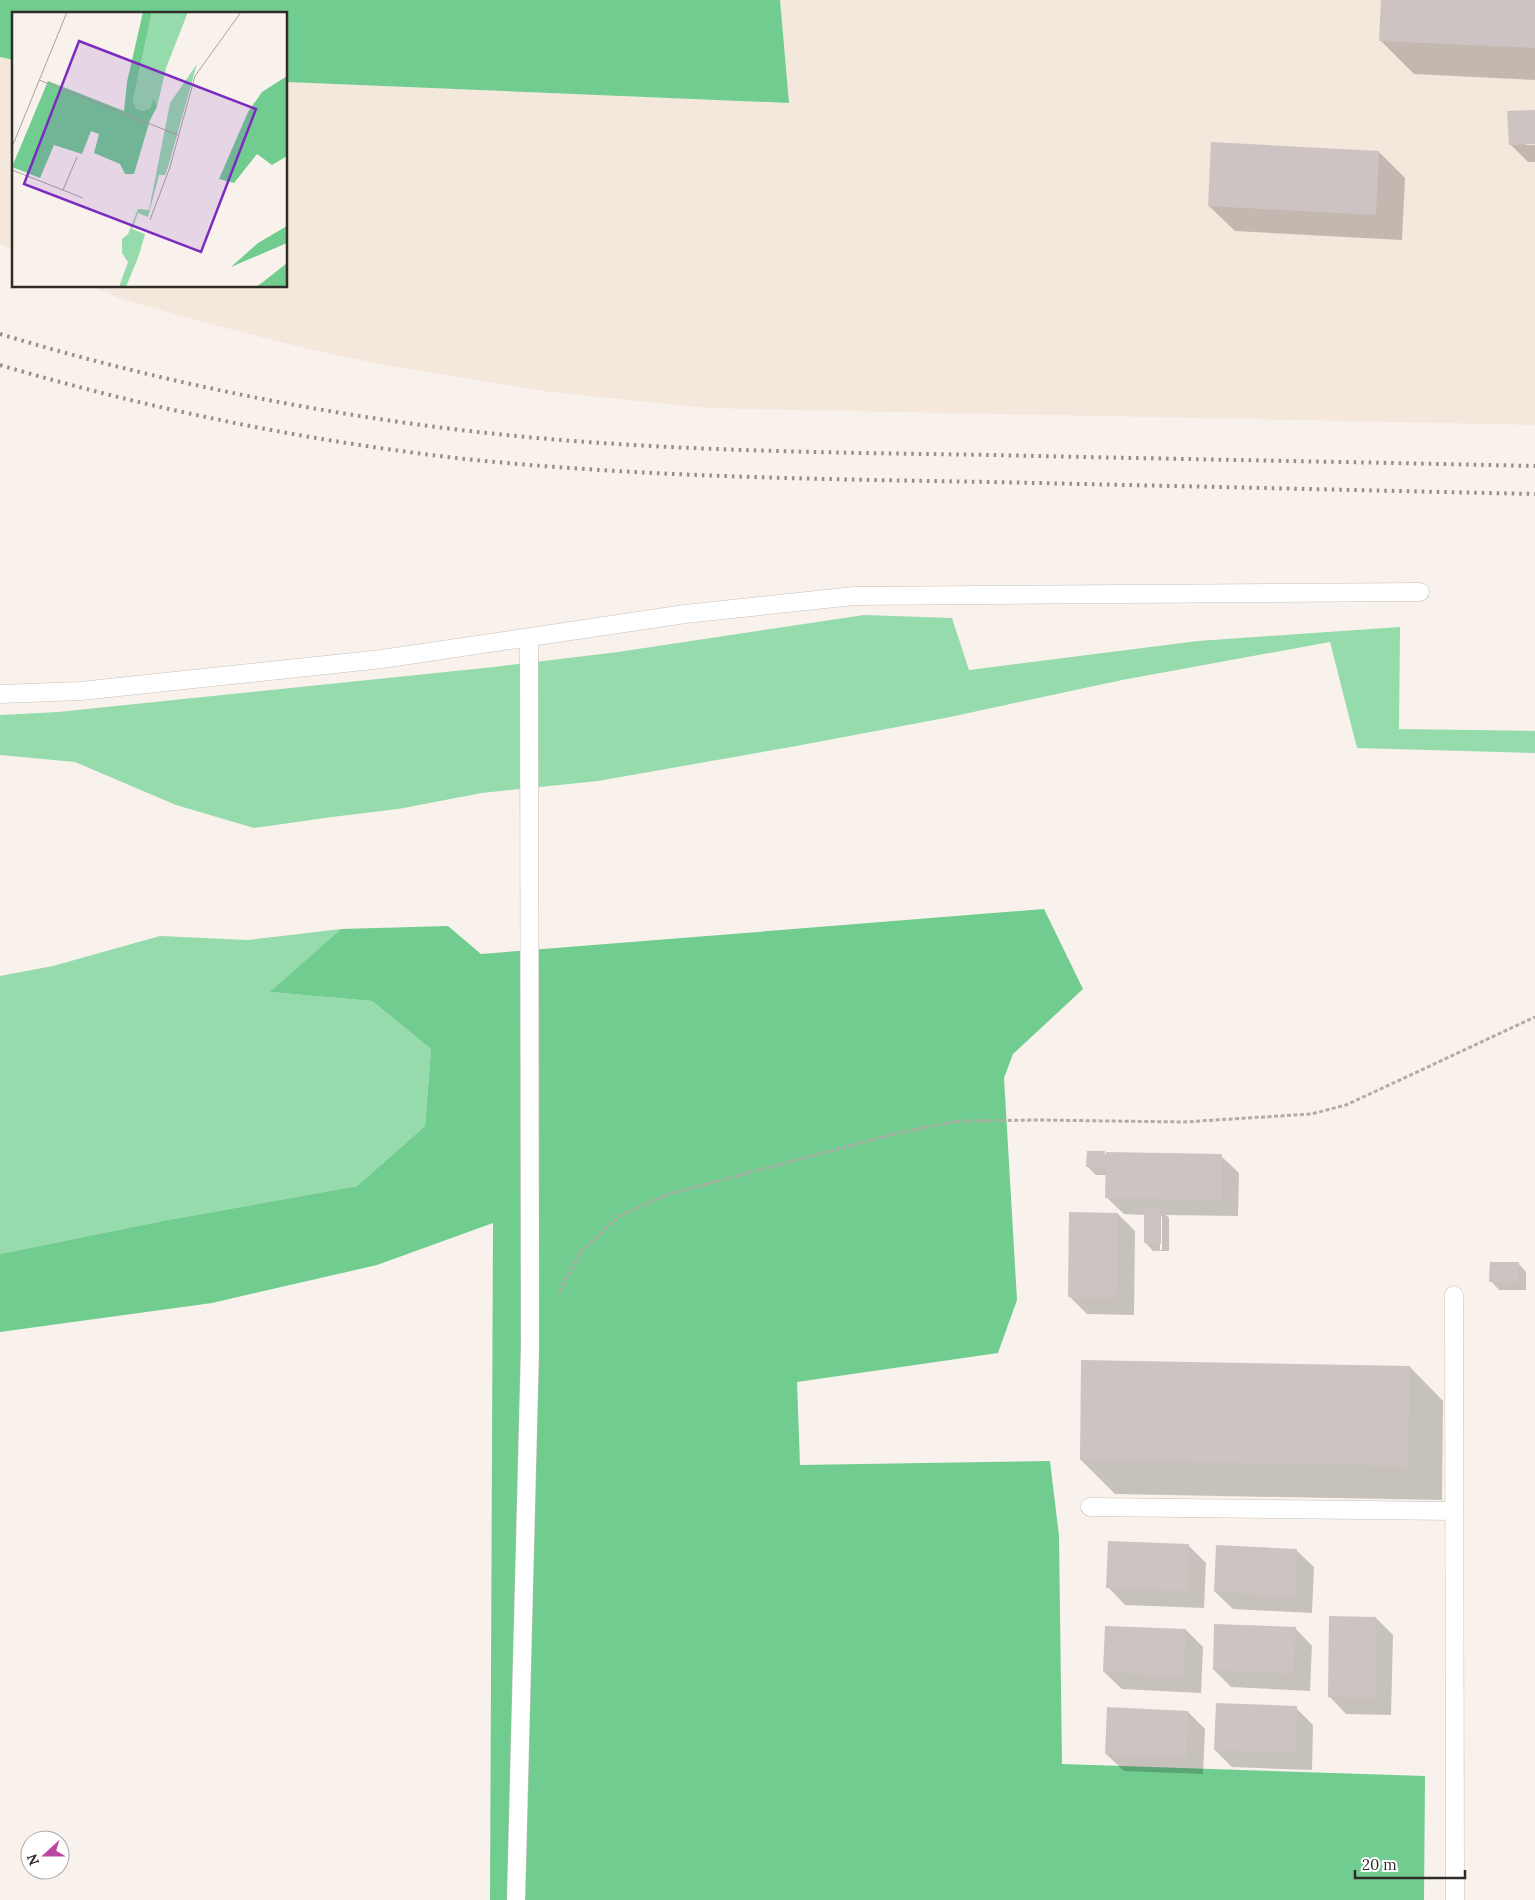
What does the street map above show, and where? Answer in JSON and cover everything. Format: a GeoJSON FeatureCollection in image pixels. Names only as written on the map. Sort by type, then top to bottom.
{"type":"FeatureCollection","features":[{"type":"Feature","properties":{"kind":"lane"},"geometry":{"type":"LineString","coordinates":[[0,694],[91,690],[382,659],[685,614],[854,596],[1420,592]]}},
{"type":"Feature","properties":{"kind":"lane"},"geometry":{"type":"LineString","coordinates":[[516,1900],[530,1348],[529,638]]}},
{"type":"Feature","properties":{"kind":"lane"},"geometry":{"type":"LineString","coordinates":[[1454,1295],[1455,1900]]}},
{"type":"Feature","properties":{"kind":"lane"},"geometry":{"type":"LineString","coordinates":[[1090,1507],[1454,1510]]}},
{"type":"Feature","properties":{"kind":"path"},"geometry":{"type":"LineString","coordinates":[[556,1296],[581,1252],[619,1216],[669,1194],[902,1132],[959,1121],[1184,1122],[1311,1114],[1346,1105],[1535,1016]]}},
{"type":"Feature","properties":{"kind":"shaded area"},"geometry":{"type":"Polygon","coordinates":[[[780,0],[1535,0],[1535,425],[707,408],[551,392],[384,365],[300,347],[206,323],[119,298],[96,288],[288,288],[288,82],[788,103],[780,0]]]}},
{"type":"Feature","properties":{"kind":"shaded area"},"geometry":{"type":"Polygon","coordinates":[[[0,57],[12,60],[12,250],[0,244],[0,57]]]}},
{"type":"Feature","properties":{"kind":"green space"},"geometry":{"type":"Polygon","coordinates":[[[0,0],[780,0],[789,103],[288,82],[288,12],[12,12],[12,60],[0,57],[0,0]]]}},
{"type":"Feature","properties":{"kind":"green space"},"geometry":{"type":"Polygon","coordinates":[[[864,615],[952,618],[969,670],[1198,641],[1400,627],[1399,729],[1535,731],[1535,753],[1357,748],[1330,642],[1122,680],[950,717],[598,781],[482,793],[398,809],[254,828],[176,805],[75,762],[0,755],[0,715],[58,712],[494,667],[618,652],[864,615]]]}},
{"type":"Feature","properties":{"kind":"green space"},"geometry":{"type":"Polygon","coordinates":[[[1044,909],[1083,989],[1013,1054],[1004,1078],[1017,1300],[998,1353],[797,1382],[800,1465],[1050,1461],[1059,1536],[1062,1764],[1425,1776],[1424,1900],[490,1900],[493,1223],[377,1265],[212,1303],[0,1332],[0,1254],[162,1221],[357,1186],[425,1126],[431,1049],[372,1001],[270,992],[341,929],[448,926],[481,954],[1044,909]]]}},
{"type":"Feature","properties":{"kind":"green space"},"geometry":{"type":"Polygon","coordinates":[[[341,929],[271,992],[372,1001],[431,1049],[425,1126],[357,1186],[162,1221],[0,1254],[0,976],[53,966],[160,936],[248,940],[341,929]]]}},
{"type":"Feature","properties":{"kind":"building"},"geometry":{"type":"Polygon","coordinates":[[[1381,0],[1535,0],[1535,48],[1379,41],[1381,0]]]}},
{"type":"Feature","properties":{"kind":"building"},"geometry":{"type":"Polygon","coordinates":[[[1535,110],[1535,144],[1509,145],[1507,111],[1535,110]]]}},
{"type":"Feature","properties":{"kind":"building"},"geometry":{"type":"Polygon","coordinates":[[[1211,142],[1379,151],[1376,215],[1208,206],[1211,142]]]}},
{"type":"Feature","properties":{"kind":"building"},"geometry":{"type":"Polygon","coordinates":[[[1087,1151],[1105,1151],[1105,1167],[1086,1167],[1087,1151]]]}},
{"type":"Feature","properties":{"kind":"building"},"geometry":{"type":"Polygon","coordinates":[[[1106,1152],[1222,1154],[1221,1200],[1105,1198],[1106,1152]]]}},
{"type":"Feature","properties":{"kind":"building"},"geometry":{"type":"Polygon","coordinates":[[[1144,1208],[1161,1209],[1161,1244],[1144,1243],[1144,1208]]]}},
{"type":"Feature","properties":{"kind":"building"},"geometry":{"type":"Polygon","coordinates":[[[1069,1212],[1118,1213],[1117,1298],[1068,1297],[1069,1212]]]}},
{"type":"Feature","properties":{"kind":"building"},"geometry":{"type":"Polygon","coordinates":[[[1490,1262],[1519,1262],[1518,1282],[1489,1282],[1490,1262]]]}},
{"type":"Feature","properties":{"kind":"building"},"geometry":{"type":"Polygon","coordinates":[[[1081,1360],[1410,1366],[1408,1466],[1080,1460],[1081,1360]]]}},
{"type":"Feature","properties":{"kind":"building"},"geometry":{"type":"Polygon","coordinates":[[[1108,1541],[1189,1544],[1188,1591],[1106,1588],[1108,1541]]]}},
{"type":"Feature","properties":{"kind":"building"},"geometry":{"type":"Polygon","coordinates":[[[1216,1545],[1297,1549],[1295,1596],[1214,1592],[1216,1545]]]}},
{"type":"Feature","properties":{"kind":"building"},"geometry":{"type":"Polygon","coordinates":[[[1329,1616],[1376,1617],[1375,1698],[1328,1697],[1329,1616]]]}},
{"type":"Feature","properties":{"kind":"building"},"geometry":{"type":"Polygon","coordinates":[[[1214,1624],[1296,1627],[1293,1674],[1213,1670],[1214,1624]]]}},
{"type":"Feature","properties":{"kind":"building"},"geometry":{"type":"Polygon","coordinates":[[[1105,1626],[1186,1629],[1184,1676],[1103,1672],[1105,1626]]]}},
{"type":"Feature","properties":{"kind":"building"},"geometry":{"type":"Polygon","coordinates":[[[1216,1703],[1297,1706],[1295,1753],[1214,1750],[1216,1703]]]}},
{"type":"Feature","properties":{"kind":"building"},"geometry":{"type":"Polygon","coordinates":[[[1107,1707],[1188,1711],[1186,1758],[1105,1754],[1107,1707]]]}},
{"type":"Feature","properties":{"kind":"railway"},"geometry":{"type":"LineString","coordinates":[[0,334],[151,375],[228,392],[384,420],[540,438],[665,447],[851,453],[1535,466]]}},
{"type":"Feature","properties":{"kind":"railway"},"geometry":{"type":"LineString","coordinates":[[0,365],[112,396],[283,432],[398,451],[523,464],[657,473],[790,478],[1535,494]]}}]}
